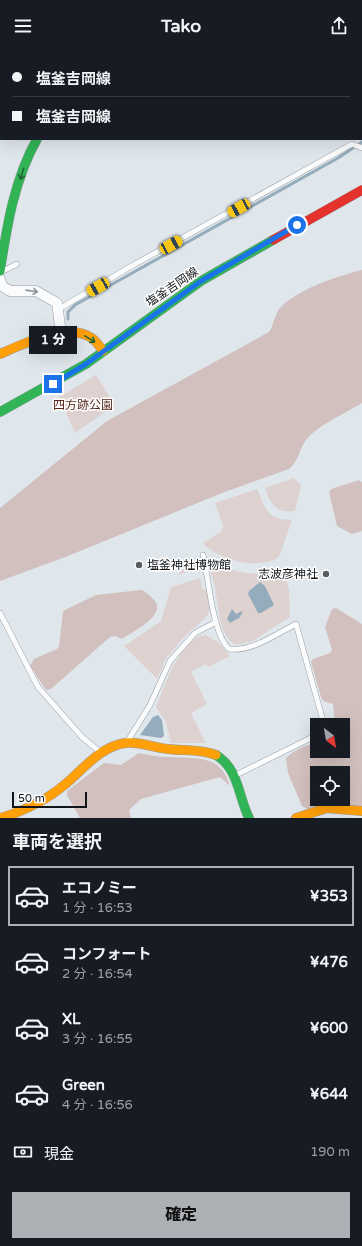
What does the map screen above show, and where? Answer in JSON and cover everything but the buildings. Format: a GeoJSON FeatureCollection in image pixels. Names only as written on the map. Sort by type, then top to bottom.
{"type":"FeatureCollection","features":[{"type":"Feature","properties":{"kind":"street"},"geometry":{"type":"LineString","coordinates":[[0,271],[6,231],[14,200],[28,153],[36,140]]}},
{"type":"Feature","properties":{"kind":"street","name":"塩釜吉岡線"},"geometry":{"type":"LineString","coordinates":[[0,412],[53,384],[103,351],[201,281],[362,190]]}},
{"type":"Feature","properties":{"kind":"street"},"geometry":{"type":"LineString","coordinates":[[0,279],[2,286],[10,291],[36,290],[58,303],[61,334]]}},
{"type":"Feature","properties":{"kind":"street"},"geometry":{"type":"LineString","coordinates":[[0,354],[45,336],[61,334],[88,336],[103,351]]}},
{"type":"Feature","properties":{"kind":"street"},"geometry":{"type":"LineString","coordinates":[[1,818],[24,811],[56,791],[101,753],[127,743],[173,750],[197,750],[212,753],[225,761],[236,775],[249,818]]}},
{"type":"Feature","properties":{"kind":"street"},"geometry":{"type":"LineString","coordinates":[[296,818],[327,808],[362,811]]}},
{"type":"Feature","properties":{"kind":"lane"},"geometry":{"type":"LineString","coordinates":[[59,309],[128,268],[352,144],[362,148]]}},
{"type":"Feature","properties":{"kind":"lane"},"geometry":{"type":"LineString","coordinates":[[0,271],[17,264]]}},
{"type":"Feature","properties":{"kind":"lane"},"geometry":{"type":"LineString","coordinates":[[203,555],[216,622],[224,644],[229,649],[235,650],[255,645],[296,624],[322,718]]}},
{"type":"Feature","properties":{"kind":"lane"},"geometry":{"type":"LineString","coordinates":[[0,613],[38,687],[82,737],[101,753]]}},
{"type":"Feature","properties":{"kind":"lane"},"geometry":{"type":"LineString","coordinates":[[127,743],[150,705],[170,661],[195,633],[216,622]]}},
{"type":"Feature","properties":{"kind":"lane"},"geometry":{"type":"LineString","coordinates":[[236,775],[310,738]]}},
{"type":"Feature","properties":{"kind":"green space","name":"四方跡公園"},"geometry":{"type":"Polygon","coordinates":[[[96,375],[115,405],[75,433],[59,397],[96,375]]]}},
{"type":"Feature","properties":{"kind":"green space"},"geometry":{"type":"Polygon","coordinates":[[[294,478],[301,485],[295,511],[289,512],[279,510],[272,504],[265,488],[294,478]]]}},
{"type":"Feature","properties":{"kind":"green space"},"geometry":{"type":"Polygon","coordinates":[[[257,489],[265,507],[271,515],[280,519],[292,520],[279,557],[271,561],[261,563],[239,562],[218,554],[203,543],[221,532],[223,526],[215,503],[257,489]]]}},
{"type":"Feature","properties":{"kind":"green space"},"geometry":{"type":"Polygon","coordinates":[[[194,561],[201,563],[203,567],[178,575],[179,572],[189,567],[194,561]]]}},
{"type":"Feature","properties":{"kind":"green space"},"geometry":{"type":"Polygon","coordinates":[[[211,563],[247,573],[265,573],[283,567],[289,590],[290,617],[253,641],[236,645],[229,639],[224,631],[218,610],[213,578],[209,569],[211,563]]]}},
{"type":"Feature","properties":{"kind":"green space"},"geometry":{"type":"Polygon","coordinates":[[[200,578],[203,590],[207,589],[210,607],[208,615],[182,639],[165,660],[157,679],[124,646],[161,621],[171,587],[200,578]]]}},
{"type":"Feature","properties":{"kind":"green space"},"geometry":{"type":"Polygon","coordinates":[[[205,635],[217,641],[230,656],[208,667],[206,664],[191,672],[207,704],[191,713],[206,743],[171,743],[166,722],[156,707],[174,664],[181,653],[188,644],[196,638],[205,635]]]}},
{"type":"Feature","properties":{"kind":"shaded area"},"geometry":{"type":"Polygon","coordinates":[[[362,270],[362,403],[325,424],[311,435],[306,440],[295,462],[289,469],[222,493],[68,556],[0,581],[0,508],[107,421],[269,332],[275,316],[281,307],[298,294],[319,284],[362,270]]]}},
{"type":"Feature","properties":{"kind":"shaded area"},"geometry":{"type":"Polygon","coordinates":[[[359,480],[362,482],[362,531],[352,534],[337,526],[329,492],[331,489],[359,480]]]}},
{"type":"Feature","properties":{"kind":"shaded area"},"geometry":{"type":"Polygon","coordinates":[[[141,590],[154,600],[157,606],[153,617],[140,628],[122,639],[115,636],[110,637],[51,689],[46,690],[30,666],[34,659],[57,649],[59,646],[63,611],[96,595],[141,590]]]}},
{"type":"Feature","properties":{"kind":"shaded area"},"geometry":{"type":"Polygon","coordinates":[[[336,608],[362,624],[362,806],[307,809],[302,806],[288,773],[286,758],[300,748],[310,745],[310,758],[350,758],[350,718],[334,718],[333,704],[323,701],[321,697],[311,662],[313,659],[330,653],[332,650],[325,627],[332,609],[336,608]]]}},
{"type":"Feature","properties":{"kind":"shaded area"},"geometry":{"type":"Polygon","coordinates":[[[139,753],[161,757],[197,758],[205,760],[220,768],[226,775],[230,786],[220,777],[141,799],[129,810],[131,818],[80,818],[67,795],[67,791],[104,763],[121,765],[139,753]]]}},
{"type":"Feature","properties":{"kind":"water"},"geometry":{"type":"Polygon","coordinates":[[[260,582],[265,586],[274,605],[261,613],[258,613],[248,594],[249,591],[260,582]]]}},
{"type":"Feature","properties":{"kind":"water"},"geometry":{"type":"Polygon","coordinates":[[[232,609],[236,614],[242,611],[243,612],[239,618],[230,623],[227,619],[232,609]]]}},
{"type":"Feature","properties":{"kind":"water"},"geometry":{"type":"Polygon","coordinates":[[[158,715],[162,720],[164,736],[161,738],[140,735],[153,717],[158,715]]]}},
{"type":"Feature","properties":{"kind":"waterway"},"geometry":{"type":"LineString","coordinates":[[68,319],[68,312],[75,305],[338,158],[362,142]]}},
{"type":"Feature","properties":{"kind":"traffic: fast"},"geometry":{"type":"LineString","coordinates":[[0,271],[12,204],[22,171],[36,140]]}},
{"type":"Feature","properties":{"kind":"traffic: fast"},"geometry":{"type":"LineString","coordinates":[[0,412],[86,364],[201,281],[273,240]]}},
{"type":"Feature","properties":{"kind":"traffic: fast"},"geometry":{"type":"LineString","coordinates":[[216,755],[224,761],[234,775],[249,818]]}},
{"type":"Feature","properties":{"kind":"traffic: slow"},"geometry":{"type":"LineString","coordinates":[[0,354],[45,336],[69,332],[80,333],[92,338],[103,351]]}},
{"type":"Feature","properties":{"kind":"traffic: slow"},"geometry":{"type":"LineString","coordinates":[[1,818],[26,809],[49,796],[63,786],[99,754],[116,745],[136,743],[174,750],[198,751],[216,755]]}},
{"type":"Feature","properties":{"kind":"traffic: slow"},"geometry":{"type":"LineString","coordinates":[[296,818],[327,808],[362,811]]}},
{"type":"Feature","properties":{"kind":"traffic: jam"},"geometry":{"type":"LineString","coordinates":[[273,240],[362,190]]}},
{"type":"Feature","properties":{"kind":"place","name":"塩釜神社博物館"},"geometry":{"type":"Point","coordinates":[139,565]}},
{"type":"Feature","properties":{"kind":"place","name":"志波彦神社"},"geometry":{"type":"Point","coordinates":[326,574]}},
{"type":"Feature","properties":{"kind":"route"},"geometry":{"type":"LineString","coordinates":[[53,384],[86,364],[201,281],[297,225]]}}]}
